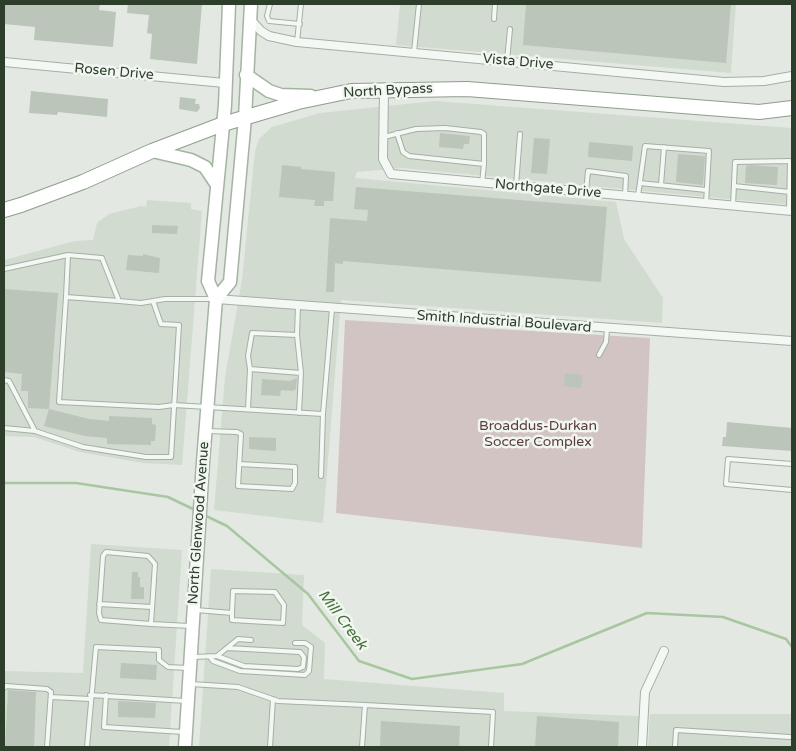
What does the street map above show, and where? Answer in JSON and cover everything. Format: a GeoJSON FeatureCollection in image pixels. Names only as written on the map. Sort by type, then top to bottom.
{"type":"FeatureCollection","features":[{"type":"Feature","properties":{"kind":"highway","name":"North Bypass"},"geometry":{"type":"LineString","coordinates":[[4,210],[22,206],[83,182],[152,151],[223,124],[298,102],[333,95],[384,90],[467,89],[759,112],[792,108]]}},
{"type":"Feature","properties":{"kind":"main road","name":"North Glenwood Avenue"},"geometry":{"type":"LineString","coordinates":[[185,747],[205,431],[216,300],[208,281],[223,124],[230,4]]}},
{"type":"Feature","properties":{"kind":"main road"},"geometry":{"type":"LineString","coordinates":[[216,300],[230,282],[245,118],[251,4]]}},
{"type":"Feature","properties":{"kind":"main road"},"geometry":{"type":"LineString","coordinates":[[246,75],[269,91],[281,95],[333,95]]}},
{"type":"Feature","properties":{"kind":"main road"},"geometry":{"type":"LineString","coordinates":[[152,151],[191,160],[205,167],[217,184]]}},
{"type":"Feature","properties":{"kind":"street","name":"Vista Drive"},"geometry":{"type":"LineString","coordinates":[[250,19],[261,31],[269,36],[296,42],[724,82],[764,81],[792,76]]}},
{"type":"Feature","properties":{"kind":"street","name":"Rosen Drive"},"geometry":{"type":"LineString","coordinates":[[4,62],[224,83]]}},
{"type":"Feature","properties":{"kind":"street","name":"Northgate Drive"},"geometry":{"type":"LineString","coordinates":[[384,90],[383,160],[391,174],[791,211]]}},
{"type":"Feature","properties":{"kind":"street","name":"Smith Industrial Boulevard"},"geometry":{"type":"LineString","coordinates":[[216,300],[792,341]]}},
{"type":"Feature","properties":{"kind":"street"},"geometry":{"type":"LineString","coordinates":[[642,747],[646,692],[664,651]]}},
{"type":"Feature","properties":{"kind":"lane"},"geometry":{"type":"LineString","coordinates":[[296,42],[300,24],[299,9],[301,4]]}},
{"type":"Feature","properties":{"kind":"lane"},"geometry":{"type":"LineString","coordinates":[[414,52],[419,4]]}},
{"type":"Feature","properties":{"kind":"lane"},"geometry":{"type":"LineString","coordinates":[[494,19],[495,4]]}},
{"type":"Feature","properties":{"kind":"lane"},"geometry":{"type":"LineString","coordinates":[[276,7],[269,5],[267,16],[269,21],[300,24]]}},
{"type":"Feature","properties":{"kind":"lane"},"geometry":{"type":"LineString","coordinates":[[507,61],[510,29]]}},
{"type":"Feature","properties":{"kind":"lane"},"geometry":{"type":"LineString","coordinates":[[383,138],[416,129],[445,128],[481,132],[484,134],[482,183]]}},
{"type":"Feature","properties":{"kind":"lane"},"geometry":{"type":"LineString","coordinates":[[397,133],[403,152],[410,156],[484,164]]}},
{"type":"Feature","properties":{"kind":"lane"},"geometry":{"type":"LineString","coordinates":[[516,186],[520,134]]}},
{"type":"Feature","properties":{"kind":"lane"},"geometry":{"type":"LineString","coordinates":[[638,197],[644,147],[664,147],[710,152],[706,204]]}},
{"type":"Feature","properties":{"kind":"lane"},"geometry":{"type":"LineString","coordinates":[[661,186],[664,147]]}},
{"type":"Feature","properties":{"kind":"lane"},"geometry":{"type":"LineString","coordinates":[[732,206],[737,160],[790,161],[791,211]]}},
{"type":"Feature","properties":{"kind":"lane"},"geometry":{"type":"LineString","coordinates":[[586,192],[588,171],[626,176],[625,196]]}},
{"type":"Feature","properties":{"kind":"lane"},"geometry":{"type":"LineString","coordinates":[[640,183],[706,190]]}},
{"type":"Feature","properties":{"kind":"lane"},"geometry":{"type":"LineString","coordinates":[[734,186],[790,192]]}},
{"type":"Feature","properties":{"kind":"lane"},"geometry":{"type":"LineString","coordinates":[[68,256],[59,402],[159,407],[174,405],[323,414]]}},
{"type":"Feature","properties":{"kind":"lane"},"geometry":{"type":"LineString","coordinates":[[4,269],[68,256],[102,258],[119,302]]}},
{"type":"Feature","properties":{"kind":"lane"},"geometry":{"type":"LineString","coordinates":[[66,297],[141,303],[153,301],[216,300]]}},
{"type":"Feature","properties":{"kind":"lane"},"geometry":{"type":"LineString","coordinates":[[4,428],[34,431],[83,447],[146,457],[171,457],[179,325],[161,324],[153,301]]}},
{"type":"Feature","properties":{"kind":"lane"},"geometry":{"type":"LineString","coordinates":[[298,306],[297,335],[301,373],[299,413]]}},
{"type":"Feature","properties":{"kind":"lane"},"geometry":{"type":"LineString","coordinates":[[321,476],[323,414],[332,309]]}},
{"type":"Feature","properties":{"kind":"lane"},"geometry":{"type":"LineString","coordinates":[[598,355],[606,342],[607,329]]}},
{"type":"Feature","properties":{"kind":"lane"},"geometry":{"type":"LineString","coordinates":[[248,409],[250,370],[248,356],[252,333],[297,335]]}},
{"type":"Feature","properties":{"kind":"lane"},"geometry":{"type":"LineString","coordinates":[[250,370],[301,373]]}},
{"type":"Feature","properties":{"kind":"lane"},"geometry":{"type":"LineString","coordinates":[[4,380],[9,381],[34,431]]}},
{"type":"Feature","properties":{"kind":"lane"},"geometry":{"type":"LineString","coordinates":[[205,431],[237,432],[241,434],[239,464],[238,486],[292,489],[295,483],[295,467],[239,464]]}},
{"type":"Feature","properties":{"kind":"lane"},"geometry":{"type":"LineString","coordinates":[[792,464],[728,459],[726,484],[792,490]]}},
{"type":"Feature","properties":{"kind":"lane"},"geometry":{"type":"LineString","coordinates":[[151,624],[155,564],[148,556],[106,552],[103,556],[98,613],[102,620],[151,624],[193,626]]}},
{"type":"Feature","properties":{"kind":"lane"},"geometry":{"type":"LineString","coordinates":[[233,591],[275,592],[284,605],[284,623],[232,620],[232,613],[233,591]]}},
{"type":"Feature","properties":{"kind":"lane"},"geometry":{"type":"LineString","coordinates":[[99,604],[152,607]]}},
{"type":"Feature","properties":{"kind":"lane"},"geometry":{"type":"LineString","coordinates":[[194,610],[232,613]]}},
{"type":"Feature","properties":{"kind":"lane"},"geometry":{"type":"LineString","coordinates":[[218,656],[238,639],[251,640]]}},
{"type":"Feature","properties":{"kind":"lane"},"geometry":{"type":"LineString","coordinates":[[210,657],[213,661],[240,671],[305,675],[309,671],[311,647],[304,643],[295,643]]}},
{"type":"Feature","properties":{"kind":"lane"},"geometry":{"type":"LineString","coordinates":[[87,747],[96,647],[159,650],[159,660],[168,667],[218,656],[244,666],[298,669],[303,667],[304,656],[300,652]]}},
{"type":"Feature","properties":{"kind":"lane"},"geometry":{"type":"LineString","coordinates":[[227,648],[310,653]]}},
{"type":"Feature","properties":{"kind":"lane"},"geometry":{"type":"LineString","coordinates":[[189,684],[238,687],[273,699],[493,712],[491,747]]}},
{"type":"Feature","properties":{"kind":"lane"},"geometry":{"type":"LineString","coordinates":[[4,688],[6,686],[47,689],[51,692],[47,747]]}},
{"type":"Feature","properties":{"kind":"lane"},"geometry":{"type":"LineString","coordinates":[[106,696],[104,727],[186,732]]}},
{"type":"Feature","properties":{"kind":"lane"},"geometry":{"type":"LineString","coordinates":[[51,697],[106,696],[188,701]]}},
{"type":"Feature","properties":{"kind":"lane"},"geometry":{"type":"LineString","coordinates":[[270,747],[273,699]]}},
{"type":"Feature","properties":{"kind":"lane"},"geometry":{"type":"LineString","coordinates":[[362,747],[365,705]]}},
{"type":"Feature","properties":{"kind":"lane"},"geometry":{"type":"LineString","coordinates":[[675,747],[676,730],[790,737]]}},
{"type":"Feature","properties":{"kind":"shaded area"},"geometry":{"type":"Polygon","coordinates":[[[400,4],[736,4],[731,73],[396,45],[400,4]]]}},
{"type":"Feature","properties":{"kind":"shaded area"},"geometry":{"type":"Polygon","coordinates":[[[435,101],[792,128],[792,205],[401,168],[357,172],[355,178],[616,202],[624,239],[663,298],[662,323],[341,300],[323,523],[214,510],[225,377],[242,280],[255,151],[259,139],[272,127],[320,113],[435,101]]]}},
{"type":"Feature","properties":{"kind":"shaded area"},"geometry":{"type":"Polygon","coordinates":[[[147,200],[191,203],[191,209],[202,211],[182,465],[142,463],[80,452],[34,437],[4,436],[4,260],[75,241],[93,240],[97,223],[109,214],[141,206],[146,207],[147,200]]]}},
{"type":"Feature","properties":{"kind":"shaded area"},"geometry":{"type":"Polygon","coordinates":[[[91,544],[182,550],[169,747],[4,747],[4,671],[83,673],[91,544]]]}},
{"type":"Feature","properties":{"kind":"shaded area"},"geometry":{"type":"Polygon","coordinates":[[[211,569],[304,575],[302,625],[325,643],[324,679],[504,693],[504,711],[639,716],[636,747],[199,747],[211,569]]]}},
{"type":"Feature","properties":{"kind":"shaded area"},"geometry":{"type":"Polygon","coordinates":[[[650,714],[792,714],[792,747],[648,747],[650,714]]]}},
{"type":"Feature","properties":{"kind":"green space","name":"Broaddus-Durkan Soccer Complex"},"geometry":{"type":"Polygon","coordinates":[[[345,320],[650,338],[642,548],[336,513],[345,320]]]}},
{"type":"Feature","properties":{"kind":"building"},"geometry":{"type":"Polygon","coordinates":[[[4,4],[100,4],[99,10],[116,12],[113,47],[34,40],[35,27],[4,24],[4,4]]]}},
{"type":"Feature","properties":{"kind":"building"},"geometry":{"type":"Polygon","coordinates":[[[128,4],[202,4],[197,64],[150,59],[152,34],[147,33],[149,15],[127,13],[128,4]]]}},
{"type":"Feature","properties":{"kind":"building"},"geometry":{"type":"Polygon","coordinates":[[[526,4],[731,4],[726,63],[523,45],[526,4]]]}},
{"type":"Feature","properties":{"kind":"building"},"geometry":{"type":"Polygon","coordinates":[[[31,91],[108,99],[107,117],[58,112],[57,115],[29,113],[31,91]]]}},
{"type":"Feature","properties":{"kind":"building"},"geometry":{"type":"Polygon","coordinates":[[[180,97],[196,99],[195,104],[199,104],[200,108],[197,112],[179,109],[180,97]]]}},
{"type":"Feature","properties":{"kind":"building"},"geometry":{"type":"Polygon","coordinates":[[[440,133],[470,136],[469,144],[464,144],[463,149],[439,147],[440,133]]]}},
{"type":"Feature","properties":{"kind":"building"},"geometry":{"type":"Polygon","coordinates":[[[534,138],[550,139],[547,174],[531,173],[534,138]]]}},
{"type":"Feature","properties":{"kind":"building"},"geometry":{"type":"Polygon","coordinates":[[[589,142],[633,146],[632,161],[588,157],[589,142]]]}},
{"type":"Feature","properties":{"kind":"building"},"geometry":{"type":"Polygon","coordinates":[[[678,154],[705,156],[703,185],[676,182],[678,154]]]}},
{"type":"Feature","properties":{"kind":"building"},"geometry":{"type":"Polygon","coordinates":[[[282,165],[335,172],[333,201],[324,201],[324,206],[314,206],[315,200],[279,197],[282,165]]]}},
{"type":"Feature","properties":{"kind":"building"},"geometry":{"type":"Polygon","coordinates":[[[746,166],[778,167],[777,185],[745,183],[746,166]]]}},
{"type":"Feature","properties":{"kind":"building"},"geometry":{"type":"Polygon","coordinates":[[[356,187],[607,207],[601,282],[343,261],[343,264],[335,263],[334,292],[326,292],[330,218],[367,221],[368,210],[354,209],[356,187]]]}},
{"type":"Feature","properties":{"kind":"building"},"geometry":{"type":"Polygon","coordinates":[[[152,225],[178,226],[177,234],[152,233],[152,225]]]}},
{"type":"Feature","properties":{"kind":"building"},"geometry":{"type":"Polygon","coordinates":[[[143,254],[160,258],[159,273],[126,270],[128,255],[143,256],[143,254]]]}},
{"type":"Feature","properties":{"kind":"building"},"geometry":{"type":"Polygon","coordinates":[[[4,289],[58,293],[49,409],[28,408],[28,391],[21,391],[22,374],[4,372],[4,289]]]}},
{"type":"Feature","properties":{"kind":"building"},"geometry":{"type":"Polygon","coordinates":[[[565,373],[583,375],[581,388],[564,386],[565,373]]]}},
{"type":"Feature","properties":{"kind":"building"},"geometry":{"type":"Polygon","coordinates":[[[297,378],[296,389],[293,391],[281,390],[280,396],[261,395],[262,379],[290,381],[297,378]]]}},
{"type":"Feature","properties":{"kind":"building"},"geometry":{"type":"Polygon","coordinates":[[[49,409],[89,419],[109,421],[109,416],[152,418],[152,424],[156,425],[155,441],[151,441],[151,445],[107,444],[107,438],[85,436],[44,426],[49,409]]]}},
{"type":"Feature","properties":{"kind":"building"},"geometry":{"type":"Polygon","coordinates":[[[727,422],[792,428],[792,451],[722,446],[723,437],[726,437],[727,422]]]}},
{"type":"Feature","properties":{"kind":"building"},"geometry":{"type":"Polygon","coordinates":[[[249,437],[276,438],[276,451],[249,449],[249,437]]]}},
{"type":"Feature","properties":{"kind":"building"},"geometry":{"type":"Polygon","coordinates":[[[132,572],[138,572],[140,587],[144,587],[144,599],[131,599],[132,572]]]}},
{"type":"Feature","properties":{"kind":"building"},"geometry":{"type":"Polygon","coordinates":[[[121,663],[157,665],[156,680],[120,678],[121,663]]]}},
{"type":"Feature","properties":{"kind":"building"},"geometry":{"type":"Polygon","coordinates":[[[8,690],[36,692],[34,747],[5,747],[8,690]]]}},
{"type":"Feature","properties":{"kind":"building"},"geometry":{"type":"Polygon","coordinates":[[[118,701],[156,703],[155,718],[118,717],[118,701]]]}},
{"type":"Feature","properties":{"kind":"building"},"geometry":{"type":"Polygon","coordinates":[[[537,716],[619,722],[618,747],[535,747],[537,716]]]}},
{"type":"Feature","properties":{"kind":"building"},"geometry":{"type":"Polygon","coordinates":[[[381,721],[460,726],[459,747],[380,747],[381,721]]]}},
{"type":"Feature","properties":{"kind":"waterway","name":"Mill Creek"},"geometry":{"type":"LineString","coordinates":[[4,483],[76,483],[168,497],[195,510]]}},
{"type":"Feature","properties":{"kind":"waterway","name":"Mill Creek"},"geometry":{"type":"LineString","coordinates":[[204,515],[227,526],[308,594],[359,661],[412,679],[522,664],[647,613],[723,617],[786,639],[792,647]]}}]}
